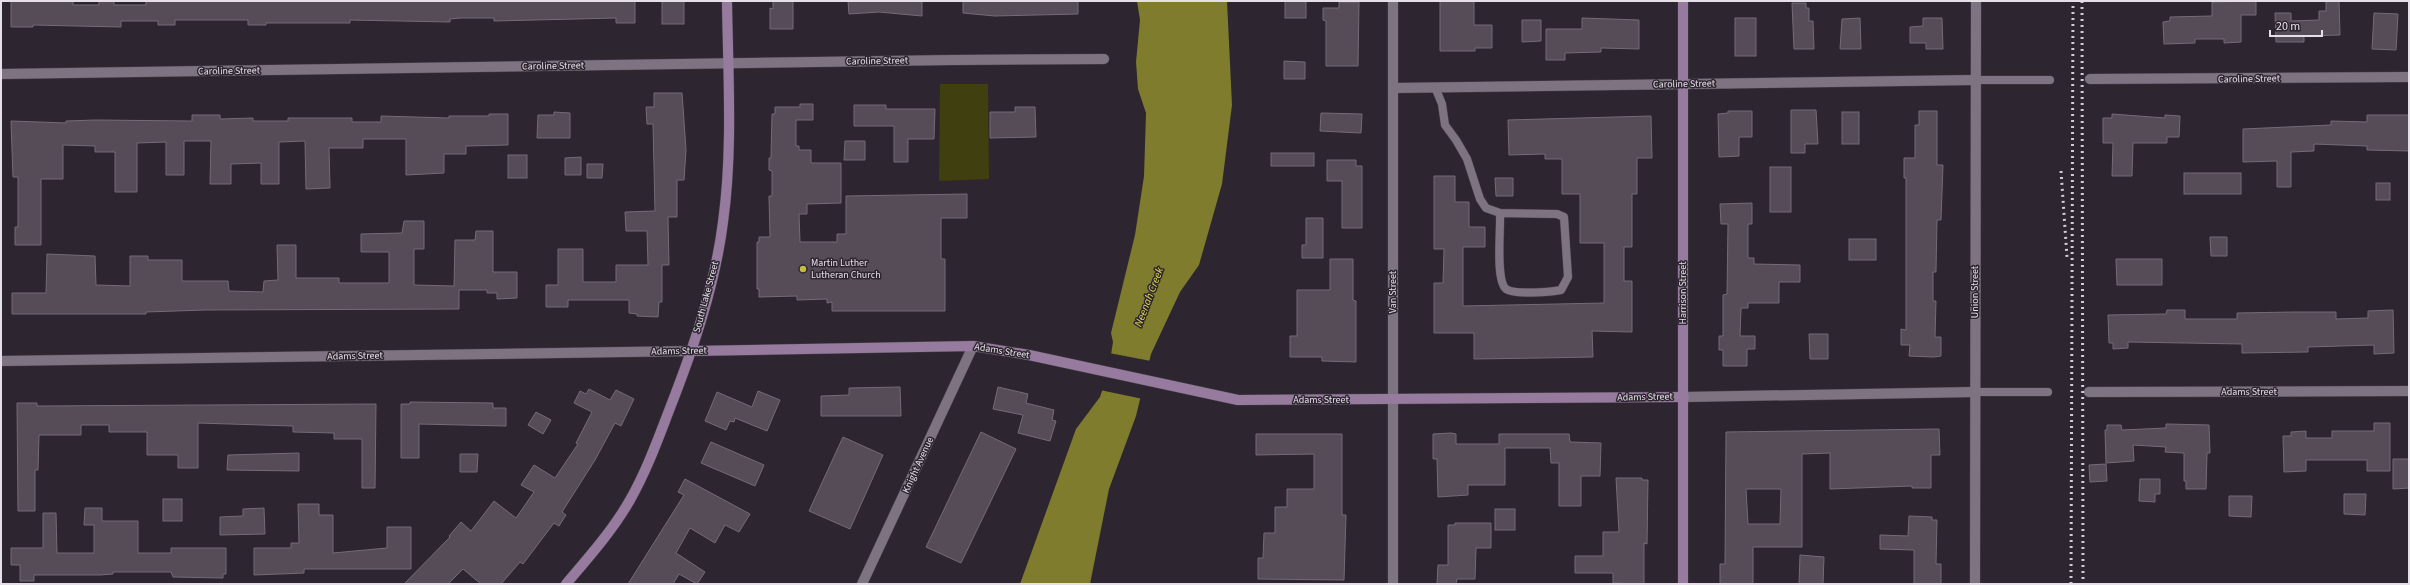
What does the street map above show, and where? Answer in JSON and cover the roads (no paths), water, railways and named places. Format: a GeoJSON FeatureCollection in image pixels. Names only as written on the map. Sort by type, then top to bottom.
{"type":"FeatureCollection","features":[{"type":"Feature","properties":{"kind":"street","name":"South Lake Street"},"geometry":{"type":"LineString","coordinates":[[566,584],[605,537],[630,500],[650,461],[692,351],[714,273],[723,224],[728,174],[727,1]]}},
{"type":"Feature","properties":{"kind":"street","name":"Van Street"},"geometry":{"type":"LineString","coordinates":[[1393,1],[1393,584]]}},
{"type":"Feature","properties":{"kind":"street","name":"Harrison Street"},"geometry":{"type":"LineString","coordinates":[[1683,1],[1683,584]]}},
{"type":"Feature","properties":{"kind":"street","name":"Union Street"},"geometry":{"type":"LineString","coordinates":[[1975,584],[1976,1]]}},
{"type":"Feature","properties":{"kind":"street","name":"Caroline Street"},"geometry":{"type":"LineString","coordinates":[[1,74],[1104,59]]}},
{"type":"Feature","properties":{"kind":"street","name":"Caroline Street"},"geometry":{"type":"LineString","coordinates":[[2090,79],[2409,77]]}},
{"type":"Feature","properties":{"kind":"street","name":"Caroline Street"},"geometry":{"type":"LineString","coordinates":[[1393,88],[1975,80]]}},
{"type":"Feature","properties":{"kind":"street","name":"Adams Street"},"geometry":{"type":"LineString","coordinates":[[1,361],[973,346],[1022,353],[1238,400],[1975,392]]}},
{"type":"Feature","properties":{"kind":"street","name":"Knight Avenue"},"geometry":{"type":"LineString","coordinates":[[862,584],[973,346]]}},
{"type":"Feature","properties":{"kind":"street","name":"Adams Street"},"geometry":{"type":"LineString","coordinates":[[2089,392],[2409,392]]}},
{"type":"Feature","properties":{"kind":"lane"},"geometry":{"type":"LineString","coordinates":[[1975,80],[2050,80]]}},
{"type":"Feature","properties":{"kind":"lane"},"geometry":{"type":"LineString","coordinates":[[1435,87],[1442,104],[1445,125],[1456,140],[1466,159],[1480,199],[1486,208],[1500,213],[1557,214],[1564,217],[1568,277],[1561,290],[1514,292],[1506,289],[1501,281],[1499,263],[1500,213]]}},
{"type":"Feature","properties":{"kind":"lane"},"geometry":{"type":"LineString","coordinates":[[1975,392],[2048,392]]}},
{"type":"Feature","properties":{"kind":"water","name":"Neenah Creek"},"geometry":{"type":"Polygon","coordinates":[[[1137,1],[1227,1],[1232,105],[1222,184],[1199,265],[1180,292],[1151,354],[1136,416],[1109,489],[1090,584],[1020,584],[1076,429],[1100,397],[1108,373],[1113,342],[1111,333],[1135,235],[1144,176],[1146,113],[1138,89],[1136,62],[1140,20],[1137,1]]]}},
{"type":"Feature","properties":{"kind":"railway"},"geometry":{"type":"LineString","coordinates":[[2071,584],[2073,1]]}},
{"type":"Feature","properties":{"kind":"railway"},"geometry":{"type":"LineString","coordinates":[[2082,1],[2083,584]]}},
{"type":"Feature","properties":{"kind":"railway"},"geometry":{"type":"LineString","coordinates":[[2061,171],[2067,257]]}},
{"type":"Feature","properties":{"kind":"place","name":"Martin Luther Lutheran Church"},"geometry":{"type":"Point","coordinates":[803,269]}}]}
